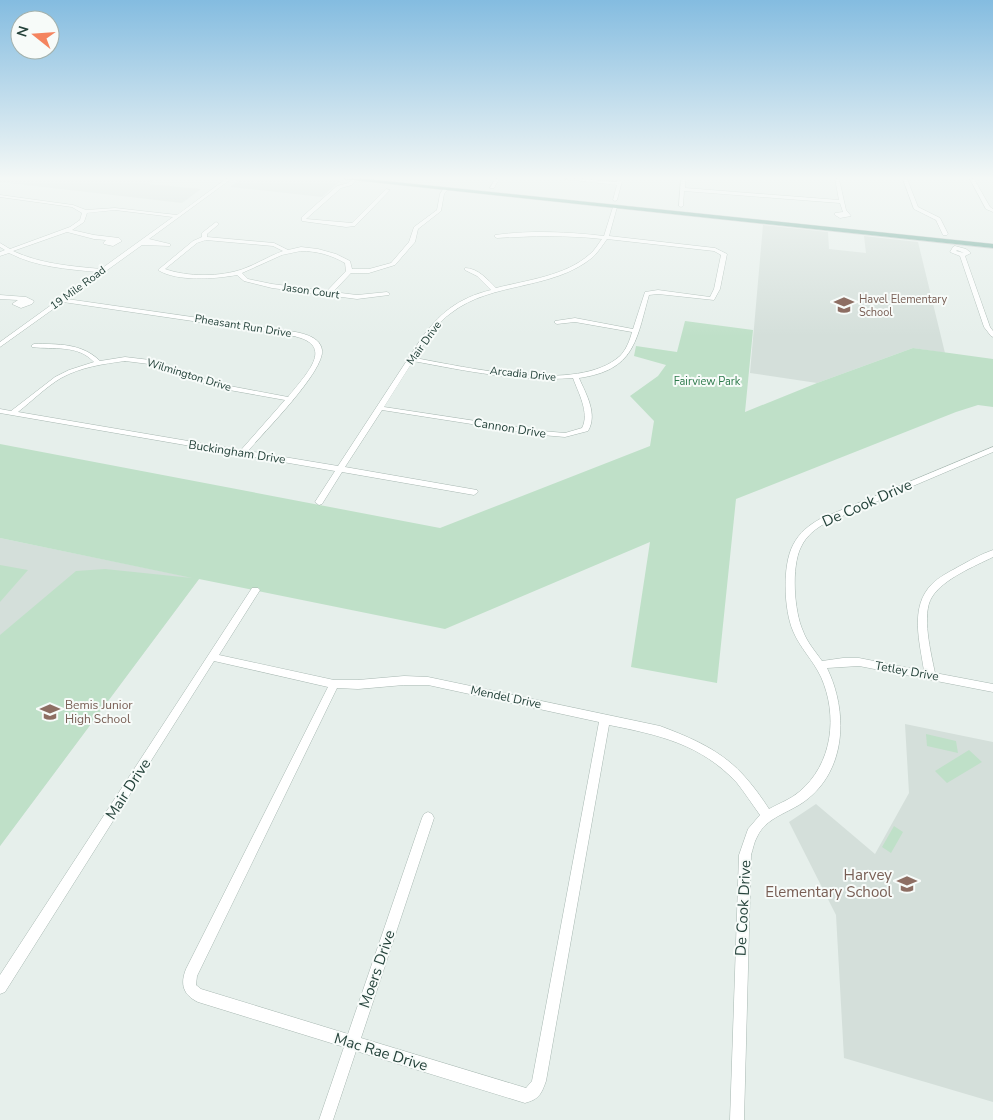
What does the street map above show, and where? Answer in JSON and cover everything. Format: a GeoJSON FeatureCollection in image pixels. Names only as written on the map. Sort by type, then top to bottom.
{"type":"FeatureCollection","features":[{"type":"Feature","properties":{"kind":"main road"},"geometry":{"type":"LineString","coordinates":[[850,231],[993,246]]}},
{"type":"Feature","properties":{"kind":"main road"},"geometry":{"type":"LineString","coordinates":[[918,231],[993,239]]}},
{"type":"Feature","properties":{"kind":"street"},"geometry":{"type":"LineString","coordinates":[[0,254],[63,231]]}},
{"type":"Feature","properties":{"kind":"street"},"geometry":{"type":"LineString","coordinates":[[72,231],[105,240],[111,244],[119,241],[112,239]]}},
{"type":"Feature","properties":{"kind":"street","name":"19 Mile Road"},"geometry":{"type":"LineString","coordinates":[[0,345],[156,231]]}},
{"type":"Feature","properties":{"kind":"street"},"geometry":{"type":"LineString","coordinates":[[205,238],[205,233],[207,231]]}},
{"type":"Feature","properties":{"kind":"street"},"geometry":{"type":"LineString","coordinates":[[329,293],[349,271],[370,271],[393,264],[412,242],[415,231]]}},
{"type":"Feature","properties":{"kind":"street","name":"Mair Drive"},"geometry":{"type":"LineString","coordinates":[[319,502],[432,329],[450,310],[474,296],[494,289],[561,274],[589,257],[605,238],[607,231]]}},
{"type":"Feature","properties":{"kind":"street"},"geometry":{"type":"LineString","coordinates":[[496,236],[559,234],[605,238]]}},
{"type":"Feature","properties":{"kind":"street"},"geometry":{"type":"LineString","coordinates":[[287,251],[274,245],[205,238],[188,247],[161,270],[196,276],[238,273],[287,251],[303,249],[319,250],[344,260],[348,262],[349,271]]}},
{"type":"Feature","properties":{"kind":"street","name":"Arcadia Drive"},"geometry":{"type":"LineString","coordinates":[[411,360],[534,377],[576,378],[604,370],[619,361],[628,351],[649,291],[712,299],[715,296],[724,254],[721,251],[605,238]]}},
{"type":"Feature","properties":{"kind":"street"},"geometry":{"type":"LineString","coordinates":[[143,241],[188,247]]}},
{"type":"Feature","properties":{"kind":"street"},"geometry":{"type":"LineString","coordinates":[[0,246],[36,263],[101,271]]}},
{"type":"Feature","properties":{"kind":"street"},"geometry":{"type":"LineString","coordinates":[[962,255],[987,327],[993,334]]}},
{"type":"Feature","properties":{"kind":"street"},"geometry":{"type":"LineString","coordinates":[[467,269],[479,275],[494,289]]}},
{"type":"Feature","properties":{"kind":"street","name":"Jason Court"},"geometry":{"type":"LineString","coordinates":[[238,273],[246,280],[266,285],[362,297],[387,294]]}},
{"type":"Feature","properties":{"kind":"street"},"geometry":{"type":"LineString","coordinates":[[0,297],[15,301],[17,306],[31,302],[28,299],[24,299]]}},
{"type":"Feature","properties":{"kind":"street","name":"Pheasant Run Drive"},"geometry":{"type":"LineString","coordinates":[[62,300],[283,332],[305,337],[318,346],[320,355],[315,366],[290,399],[242,453]]}},
{"type":"Feature","properties":{"kind":"street"},"geometry":{"type":"LineString","coordinates":[[557,322],[575,320],[635,331]]}},
{"type":"Feature","properties":{"kind":"street"},"geometry":{"type":"LineString","coordinates":[[34,346],[59,347],[82,351],[89,353],[98,363]]}},
{"type":"Feature","properties":{"kind":"street","name":"Wilmington Drive"},"geometry":{"type":"LineString","coordinates":[[12,413],[63,375],[98,363],[125,360],[143,361],[218,386],[290,399]]}},
{"type":"Feature","properties":{"kind":"street","name":"Cannon Drive"},"geometry":{"type":"LineString","coordinates":[[380,408],[565,435],[585,429],[590,422],[587,407],[576,378]]}},
{"type":"Feature","properties":{"kind":"street","name":"Buckingham Drive"},"geometry":{"type":"LineString","coordinates":[[0,411],[474,492]]}},
{"type":"Feature","properties":{"kind":"street","name":"De Cook Drive"},"geometry":{"type":"LineString","coordinates":[[737,1120],[745,855],[757,826],[768,816],[792,803],[811,788],[823,775],[830,759],[836,729],[836,717],[830,687],[820,665],[802,641],[792,612],[793,555],[803,536],[815,525],[993,449]]}},
{"type":"Feature","properties":{"kind":"street"},"geometry":{"type":"LineString","coordinates":[[930,675],[921,617],[924,598],[941,580],[993,553]]}},
{"type":"Feature","properties":{"kind":"street","name":"Mair Drive"},"geometry":{"type":"LineString","coordinates":[[0,987],[255,590]]}},
{"type":"Feature","properties":{"kind":"street","name":"Mendel Drive"},"geometry":{"type":"LineString","coordinates":[[212,657],[334,684],[353,686],[403,680],[428,681],[660,731],[698,746],[718,759],[741,780],[768,816]]}},
{"type":"Feature","properties":{"kind":"street","name":"Tetley Drive"},"geometry":{"type":"LineString","coordinates":[[820,665],[859,662],[993,688]]}},
{"type":"Feature","properties":{"kind":"street","name":"Mac Rae Drive"},"geometry":{"type":"LineString","coordinates":[[334,684],[191,974],[189,986],[192,992],[198,995],[518,1095],[531,1095],[536,1090],[605,719]]}},
{"type":"Feature","properties":{"kind":"street","name":"Moers Drive"},"geometry":{"type":"LineString","coordinates":[[326,1120],[428,818]]}},
{"type":"Feature","properties":{"kind":"shaded area","name":"Havel Elementary School"},"geometry":{"type":"Polygon","coordinates":[[[762,231],[828,232],[829,249],[866,253],[864,236],[918,242],[945,353],[913,348],[817,383],[750,373],[762,231]]]}},
{"type":"Feature","properties":{"kind":"shaded area","name":"Bemis Junior High School"},"geometry":{"type":"Polygon","coordinates":[[[0,538],[199,579],[0,846],[0,538]]]}},
{"type":"Feature","properties":{"kind":"shaded area","name":"Harvey Elementary School"},"geometry":{"type":"Polygon","coordinates":[[[905,724],[993,742],[993,1102],[844,1058],[836,915],[789,822],[816,804],[875,854],[909,793],[905,724]]]}},
{"type":"Feature","properties":{"kind":"green space","name":"Fairview Park"},"geometry":{"type":"Polygon","coordinates":[[[685,321],[753,330],[745,412],[913,348],[993,359],[993,407],[978,405],[956,412],[736,499],[717,683],[631,667],[650,542],[445,629],[199,579],[0,846],[0,635],[76,571],[105,569],[192,578],[0,538],[0,444],[440,528],[650,446],[654,421],[630,396],[658,376],[666,365],[634,356],[636,346],[677,352],[685,321]]]}},
{"type":"Feature","properties":{"kind":"green space"},"geometry":{"type":"Polygon","coordinates":[[[0,565],[28,570],[0,602],[0,565]]]}},
{"type":"Feature","properties":{"kind":"green space"},"geometry":{"type":"Polygon","coordinates":[[[926,734],[956,741],[958,753],[927,746],[926,734]]]}},
{"type":"Feature","properties":{"kind":"green space"},"geometry":{"type":"Polygon","coordinates":[[[969,750],[982,762],[947,783],[935,771],[969,750]]]}},
{"type":"Feature","properties":{"kind":"green space"},"geometry":{"type":"Polygon","coordinates":[[[894,826],[903,832],[891,853],[882,847],[894,826]]]}},
{"type":"Feature","properties":{"kind":"place","name":"Havel Elementary School"},"geometry":{"type":"Point","coordinates":[844,305]}},
{"type":"Feature","properties":{"kind":"place","name":"Bemis Junior High School"},"geometry":{"type":"Point","coordinates":[50,712]}},
{"type":"Feature","properties":{"kind":"place","name":"Harvey Elementary School"},"geometry":{"type":"Point","coordinates":[907,884]}}]}
